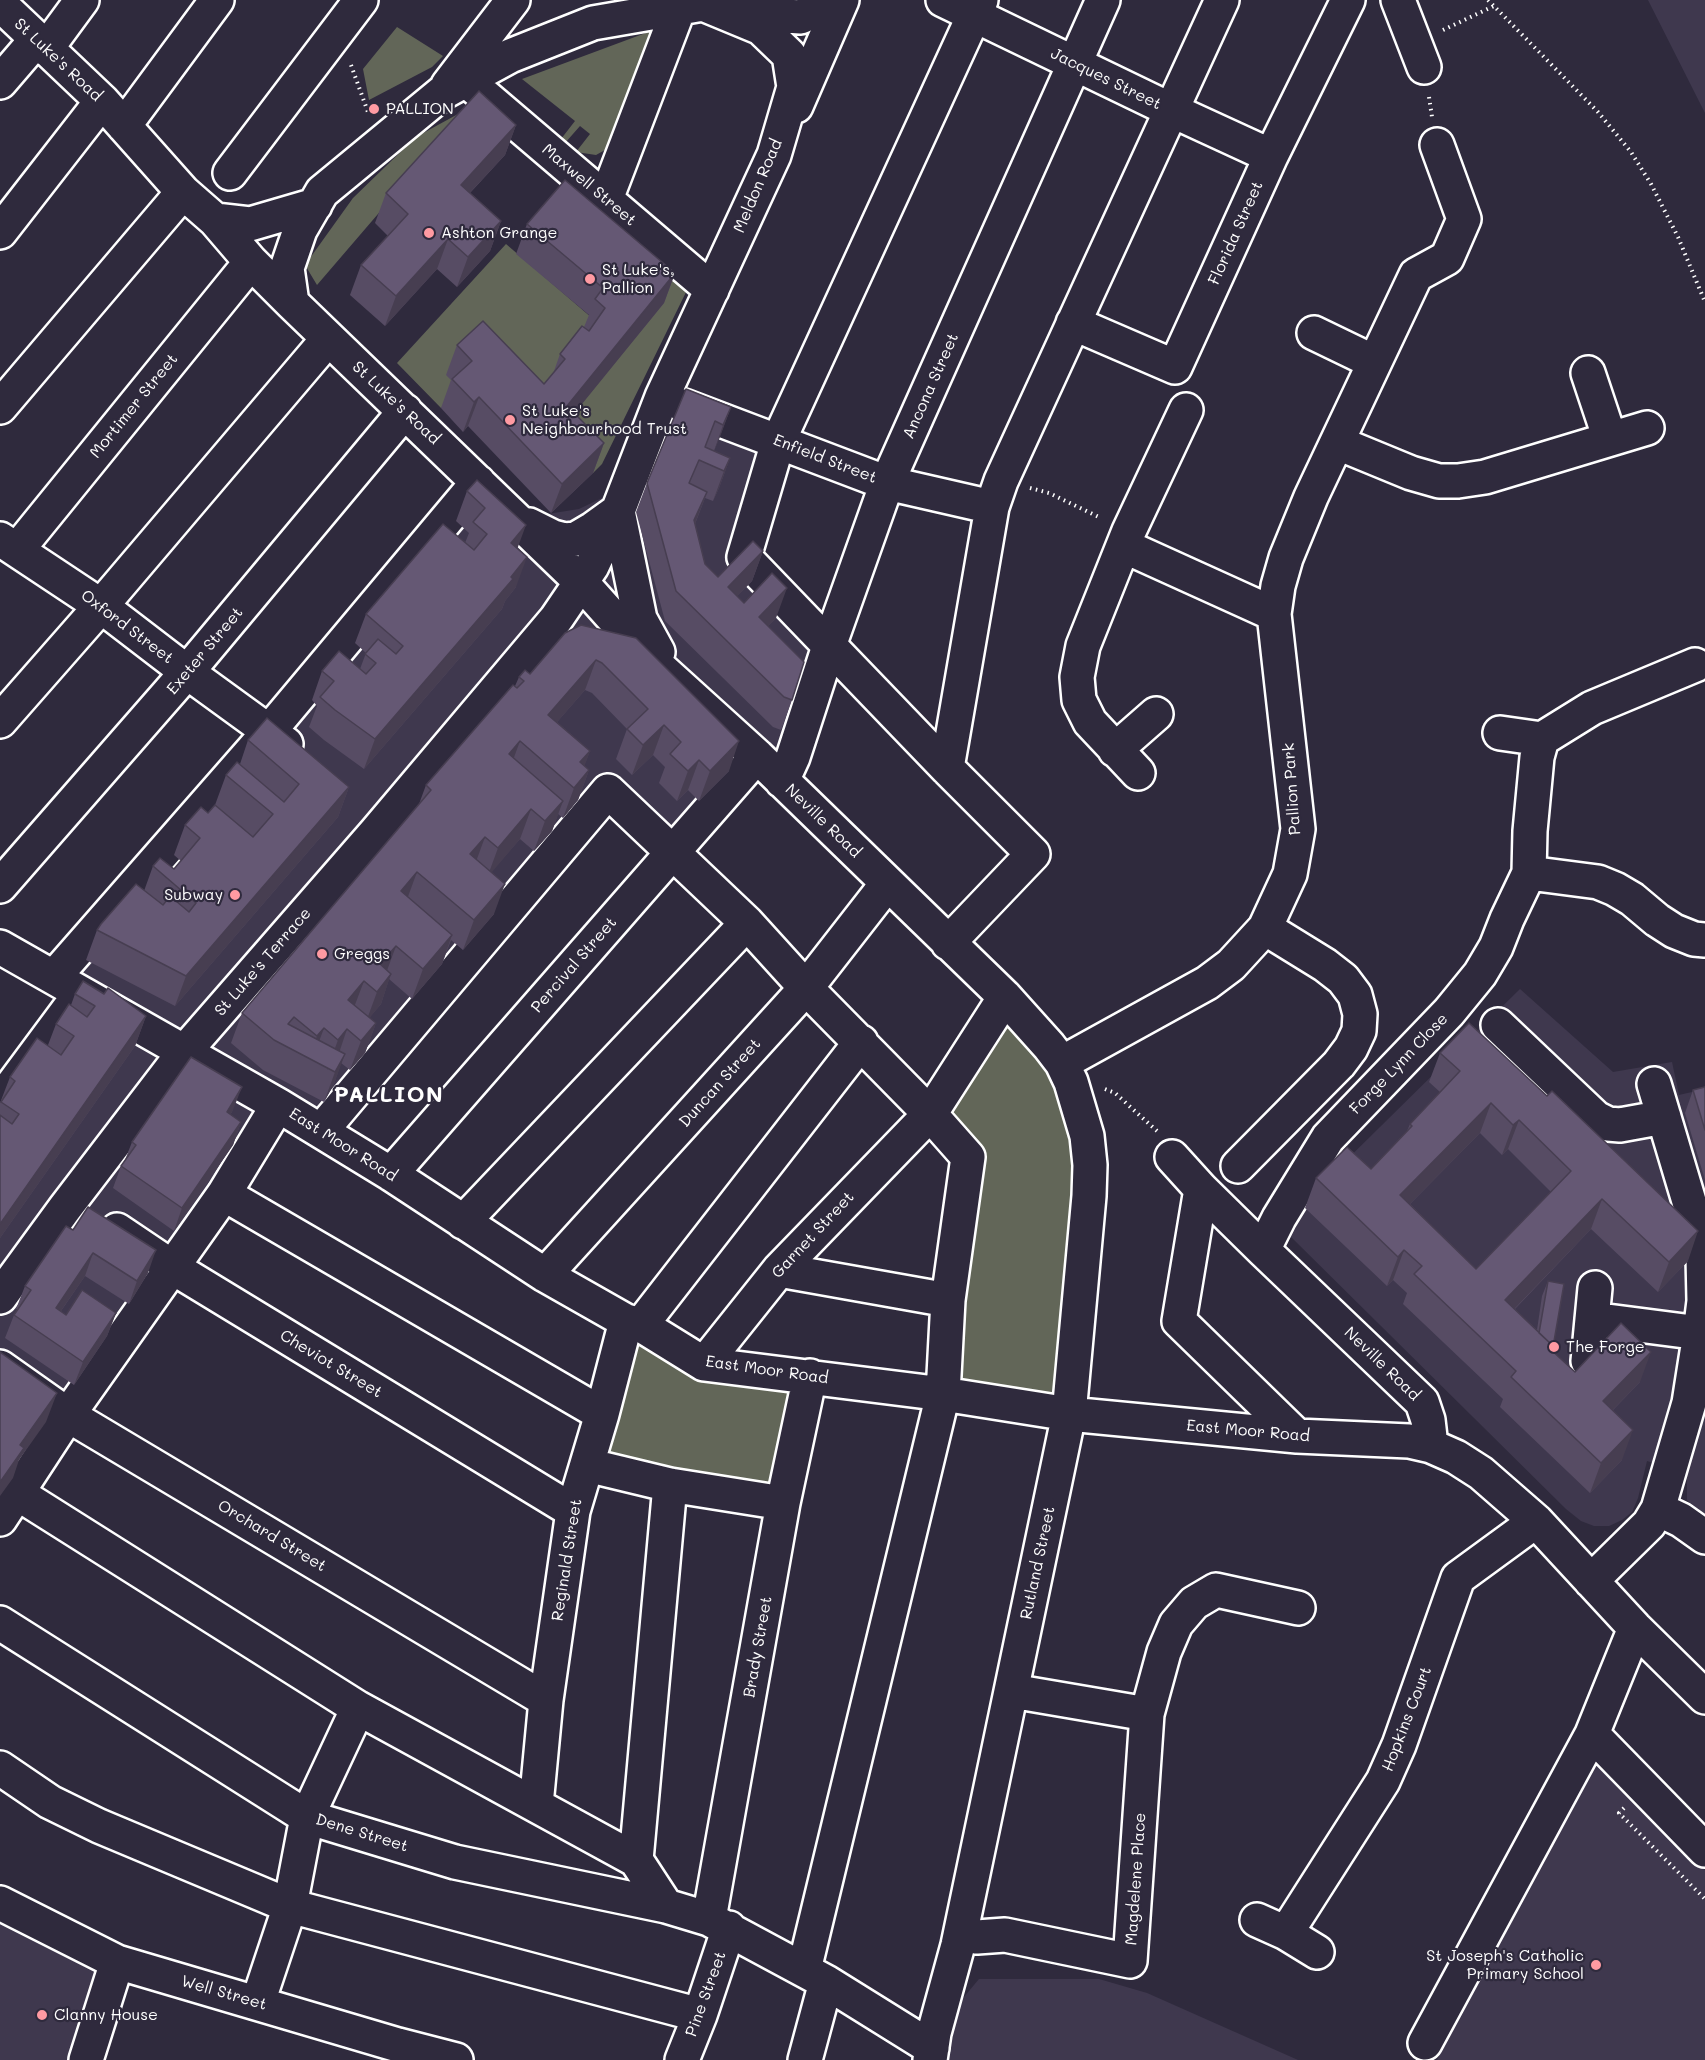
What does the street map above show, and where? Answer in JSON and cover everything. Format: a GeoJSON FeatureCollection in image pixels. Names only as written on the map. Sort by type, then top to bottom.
{"type":"FeatureCollection","features":[{"type":"Feature","properties":{"kind":"street"},"geometry":{"type":"LineString","coordinates":[[0,82],[41,44],[82,0]]}},
{"type":"Feature","properties":{"kind":"street"},"geometry":{"type":"LineString","coordinates":[[124,126],[217,0]]}},
{"type":"Feature","properties":{"kind":"street"},"geometry":{"type":"LineString","coordinates":[[230,173],[361,0]]}},
{"type":"Feature","properties":{"kind":"street"},"geometry":{"type":"LineString","coordinates":[[454,87],[513,0]]}},
{"type":"Feature","properties":{"kind":"street"},"geometry":{"type":"LineString","coordinates":[[292,303],[287,268],[300,230],[322,192],[379,144],[454,87],[586,12],[696,4],[770,15],[801,17],[831,0]]}},
{"type":"Feature","properties":{"kind":"street"},"geometry":{"type":"LineString","coordinates":[[774,155],[842,0]]}},
{"type":"Feature","properties":{"kind":"street","name":"Jacques Street"},"geometry":{"type":"LineString","coordinates":[[943,0],[977,7],[1074,64],[1271,156]]}},
{"type":"Feature","properties":{"kind":"street","name":"Ancona Street"},"geometry":{"type":"LineString","coordinates":[[782,781],[793,757],[829,646],[887,483],[1104,0]]}},
{"type":"Feature","properties":{"kind":"street"},"geometry":{"type":"LineString","coordinates":[[947,768],[997,494],[1222,0]]}},
{"type":"Feature","properties":{"kind":"street","name":"Florida Street"},"geometry":{"type":"LineString","coordinates":[[1073,323],[1175,367],[1271,156],[1348,0]]}},
{"type":"Feature","properties":{"kind":"street"},"geometry":{"type":"LineString","coordinates":[[1398,0],[1420,55]]}},
{"type":"Feature","properties":{"kind":"street","name":"St Luke's Road"},"geometry":{"type":"LineString","coordinates":[[0,4],[102,101],[183,192],[215,220],[251,262],[328,339],[581,582]]}},
{"type":"Feature","properties":{"kind":"street"},"geometry":{"type":"LineString","coordinates":[[606,199],[696,4]]}},
{"type":"Feature","properties":{"kind":"street","name":"Meldon Road"},"geometry":{"type":"LineString","coordinates":[[539,638],[556,619],[603,546],[662,397],[774,155],[794,87],[789,55],[761,28],[696,4]]}},
{"type":"Feature","properties":{"kind":"street"},"geometry":{"type":"LineString","coordinates":[[948,943],[1033,854],[744,557],[778,442],[977,7]]}},
{"type":"Feature","properties":{"kind":"street","name":"Maxwell Street"},"geometry":{"type":"LineString","coordinates":[[454,87],[606,199],[712,290]]}},
{"type":"Feature","properties":{"kind":"street"},"geometry":{"type":"LineString","coordinates":[[0,232],[102,101]]}},
{"type":"Feature","properties":{"kind":"street","name":"Pallion Park"},"geometry":{"type":"LineString","coordinates":[[1066,1073],[1207,983],[1231,965],[1265,928],[1290,874],[1298,829],[1274,614],[1278,586],[1286,558],[1311,497],[1416,275],[1447,258],[1464,219],[1437,145]]}},
{"type":"Feature","properties":{"kind":"street"},"geometry":{"type":"LineString","coordinates":[[0,407],[183,192]]}},
{"type":"Feature","properties":{"kind":"street"},"geometry":{"type":"LineString","coordinates":[[215,220],[250,224],[315,205]]}},
{"type":"Feature","properties":{"kind":"street","name":"Mortimer Street"},"geometry":{"type":"LineString","coordinates":[[5,543],[251,262]]}},
{"type":"Feature","properties":{"kind":"street"},"geometry":{"type":"LineString","coordinates":[[1314,333],[1374,362]]}},
{"type":"Feature","properties":{"kind":"street"},"geometry":{"type":"LineString","coordinates":[[0,721],[328,339]]}},
{"type":"Feature","properties":{"kind":"street"},"geometry":{"type":"LineString","coordinates":[[1588,372],[1610,440]]}},
{"type":"Feature","properties":{"kind":"street","name":"Enfield Street"},"geometry":{"type":"LineString","coordinates":[[662,397],[887,483],[997,494]]}},
{"type":"Feature","properties":{"kind":"street"},"geometry":{"type":"LineString","coordinates":[[1138,773],[1090,722],[1079,700],[1077,677],[1083,646],[1126,539],[1185,410]]}},
{"type":"Feature","properties":{"kind":"street","name":"Exeter Street"},"geometry":{"type":"LineString","coordinates":[[0,886],[187,672],[405,411]]}},
{"type":"Feature","properties":{"kind":"street"},"geometry":{"type":"LineString","coordinates":[[1338,442],[1411,473],[1439,481],[1458,481],[1485,477],[1647,428]]}},
{"type":"Feature","properties":{"kind":"street"},"geometry":{"type":"LineString","coordinates":[[4,1087],[67,985],[269,730],[478,482]]}},
{"type":"Feature","properties":{"kind":"street"},"geometry":{"type":"LineString","coordinates":[[513,516],[553,537],[565,540],[576,538],[618,511],[640,620],[650,640],[680,686]]}},
{"type":"Feature","properties":{"kind":"street"},"geometry":{"type":"LineString","coordinates":[[513,516],[533,547],[548,578],[550,590],[539,638],[579,626],[596,627],[608,629],[636,645]]}},
{"type":"Feature","properties":{"kind":"street"},"geometry":{"type":"LineString","coordinates":[[1126,539],[1274,614]]}},
{"type":"Feature","properties":{"kind":"street","name":"Oxford Street"},"geometry":{"type":"LineString","coordinates":[[5,543],[101,606],[187,672],[269,730],[311,765]]}},
{"type":"Feature","properties":{"kind":"street","name":"Neville Road"},"geometry":{"type":"LineString","coordinates":[[581,582],[636,645],[757,756],[1005,997],[1049,1046],[1066,1073]]}},
{"type":"Feature","properties":{"kind":"street","name":"St Luke's Terrace"},"geometry":{"type":"LineString","coordinates":[[0,1297],[185,1051],[376,832],[539,638]]}},
{"type":"Feature","properties":{"kind":"street"},"geometry":{"type":"LineString","coordinates":[[1500,733],[1542,739],[1592,708],[1695,665]]}},
{"type":"Feature","properties":{"kind":"street"},"geometry":{"type":"LineString","coordinates":[[1115,750],[1156,714]]}},
{"type":"Feature","properties":{"kind":"street","name":"Forge Lynn Close"},"geometry":{"type":"LineString","coordinates":[[1263,1250],[1279,1218],[1328,1138],[1420,1044],[1469,989],[1496,947],[1529,873],[1530,831],[1537,757],[1542,739]]}},
{"type":"Feature","properties":{"kind":"street","name":"Percival Street"},"geometry":{"type":"LineString","coordinates":[[391,1174],[757,756]]}},
{"type":"Feature","properties":{"kind":"street"},"geometry":{"type":"LineString","coordinates":[[321,1131],[608,791],[747,923],[806,988],[930,1114],[968,1157],[948,1300],[943,1394],[815,1976],[805,2060]]}},
{"type":"Feature","properties":{"kind":"street"},"geometry":{"type":"LineString","coordinates":[[1529,873],[1598,882],[1632,899],[1674,931],[1694,939],[1705,940]]}},
{"type":"Feature","properties":{"kind":"street","name":"Duncan Street"},"geometry":{"type":"LineString","coordinates":[[545,1275],[806,988],[887,884]]}},
{"type":"Feature","properties":{"kind":"street"},"geometry":{"type":"LineString","coordinates":[[463,1222],[747,923]]}},
{"type":"Feature","properties":{"kind":"street"},"geometry":{"type":"LineString","coordinates":[[1238,1166],[1339,1064],[1351,1048],[1359,1031],[1360,1014],[1355,995],[1343,979],[1325,965],[1265,928]]}},
{"type":"Feature","properties":{"kind":"street","name":"East Moor Road"},"geometry":{"type":"LineString","coordinates":[[0,947],[278,1105],[391,1174],[545,1275],[704,1364],[943,1394],[1069,1414],[1297,1436],[1409,1441],[1431,1446]]}},
{"type":"Feature","properties":{"kind":"street","name":"Garnet Street"},"geometry":{"type":"LineString","coordinates":[[704,1364],[779,1270],[930,1114],[1005,997]]}},
{"type":"Feature","properties":{"kind":"street"},"geometry":{"type":"LineString","coordinates":[[1498,1025],[1596,1118],[1608,1124],[1620,1125],[1664,1117]]}},
{"type":"Feature","properties":{"kind":"street"},"geometry":{"type":"LineString","coordinates":[[634,1323],[861,1042]]}},
{"type":"Feature","properties":{"kind":"street","name":"Rutland Street"},"geometry":{"type":"LineString","coordinates":[[931,2054],[934,2032],[958,1945],[1069,1414],[1090,1165],[1087,1136],[1066,1073]]}},
{"type":"Feature","properties":{"kind":"street"},"geometry":{"type":"LineString","coordinates":[[1592,1581],[1649,1524],[1658,1509],[1697,1406],[1704,1301],[1704,1256],[1654,1084]]}},
{"type":"Feature","properties":{"kind":"street"},"geometry":{"type":"LineString","coordinates":[[278,1105],[224,1194],[68,1415],[8,1506],[358,1708],[636,1860],[666,1906]]}},
{"type":"Feature","properties":{"kind":"street","name":"Neville Road"},"geometry":{"type":"LineString","coordinates":[[1172,1157],[1263,1250],[1422,1402],[1428,1420],[1431,1446]]}},
{"type":"Feature","properties":{"kind":"street"},"geometry":{"type":"LineString","coordinates":[[1201,1189],[1179,1321],[1297,1436]]}},
{"type":"Feature","properties":{"kind":"street"},"geometry":{"type":"LineString","coordinates":[[224,1194],[602,1414]]}},
{"type":"Feature","properties":{"kind":"street","name":"Cheviot Street"},"geometry":{"type":"LineString","coordinates":[[93,1214],[172,1267],[573,1511]]}},
{"type":"Feature","properties":{"kind":"street"},"geometry":{"type":"LineString","coordinates":[[779,1270],[948,1300]]}},
{"type":"Feature","properties":{"kind":"street"},"geometry":{"type":"LineString","coordinates":[[1588,1361],[1595,1287]]}},
{"type":"Feature","properties":{"kind":"street"},"geometry":{"type":"LineString","coordinates":[[1592,1319],[1700,1334]]}},
{"type":"Feature","properties":{"kind":"street","name":"Reginald Street"},"geometry":{"type":"LineString","coordinates":[[536,1805],[546,1700],[573,1511],[602,1414],[634,1323]]}},
{"type":"Feature","properties":{"kind":"street","name":"Orchard Street"},"geometry":{"type":"LineString","coordinates":[[0,1367],[68,1415],[546,1700]]}},
{"type":"Feature","properties":{"kind":"street","name":"Brady Street"},"geometry":{"type":"LineString","coordinates":[[719,1923],[783,1503],[810,1376]]}},
{"type":"Feature","properties":{"kind":"street"},"geometry":{"type":"LineString","coordinates":[[1431,1446],[1456,1457],[1481,1473],[1536,1521],[1635,1628],[1705,1697]]}},
{"type":"Feature","properties":{"kind":"street"},"geometry":{"type":"LineString","coordinates":[[587,1465],[670,1485],[783,1503]]}},
{"type":"Feature","properties":{"kind":"street"},"geometry":{"type":"LineString","coordinates":[[636,1860],[670,1485]]}},
{"type":"Feature","properties":{"kind":"street"},"geometry":{"type":"LineString","coordinates":[[1658,1509],[1681,1520],[1705,1537]]}},
{"type":"Feature","properties":{"kind":"street","name":"Hopkins Court"},"geometry":{"type":"LineString","coordinates":[[1317,1952],[1272,1927],[1383,1781],[1400,1744],[1458,1578],[1536,1521]]}},
{"type":"Feature","properties":{"kind":"street","name":"Magdelene Place"},"geometry":{"type":"LineString","coordinates":[[977,1937],[1005,1935],[1130,1961],[1147,1714],[1164,1652],[1176,1624],[1194,1603],[1216,1590],[1298,1608]]}},
{"type":"Feature","properties":{"kind":"street","name":"Dene Street"},"geometry":{"type":"LineString","coordinates":[[0,1623],[307,1816],[455,1862],[666,1906],[719,1923],[815,1976],[931,2054]]}},
{"type":"Feature","properties":{"kind":"street"},"geometry":{"type":"LineString","coordinates":[[1425,2043],[1592,1734],[1635,1628]]}},
{"type":"Feature","properties":{"kind":"street"},"geometry":{"type":"LineString","coordinates":[[1012,1691],[1147,1714]]}},
{"type":"Feature","properties":{"kind":"street"},"geometry":{"type":"LineString","coordinates":[[258,2002],[290,1906],[307,1816],[358,1708]]}},
{"type":"Feature","properties":{"kind":"street"},"geometry":{"type":"LineString","coordinates":[[1592,1734],[1705,1850]]}},
{"type":"Feature","properties":{"kind":"street"},"geometry":{"type":"LineString","coordinates":[[0,1768],[50,1802],[99,1826],[290,1906],[700,2014]]}},
{"type":"Feature","properties":{"kind":"street","name":"Well Street"},"geometry":{"type":"LineString","coordinates":[[0,1903],[117,1962],[456,2060]]}},
{"type":"Feature","properties":{"kind":"street","name":"Pine Street"},"geometry":{"type":"LineString","coordinates":[[681,2060],[700,2014],[719,1923]]}},
{"type":"Feature","properties":{"kind":"street"},"geometry":{"type":"LineString","coordinates":[[86,2060],[117,1962]]}},
{"type":"Feature","properties":{"kind":"path"},"geometry":{"type":"LineString","coordinates":[[1488,0],[1598,112],[1631,152],[1651,184],[1705,302]]}},
{"type":"Feature","properties":{"kind":"path"},"geometry":{"type":"LineString","coordinates":[[1437,145],[1420,55],[1494,6]]}},
{"type":"Feature","properties":{"kind":"path"},"geometry":{"type":"LineString","coordinates":[[338,30],[379,144]]}},
{"type":"Feature","properties":{"kind":"path"},"geometry":{"type":"LineString","coordinates":[[997,494],[1049,493],[1126,539]]}},
{"type":"Feature","properties":{"kind":"path"},"geometry":{"type":"LineString","coordinates":[[1066,1073],[1115,1093],[1166,1138],[1172,1157]]}},
{"type":"Feature","properties":{"kind":"shaded area"},"geometry":{"type":"Polygon","coordinates":[[[1648,0],[1705,0],[1705,113],[1648,0]]]}},
{"type":"Feature","properties":{"kind":"shaded area"},"geometry":{"type":"Polygon","coordinates":[[[662,397],[778,442],[744,557],[829,646],[792,761],[757,756],[672,854],[608,792],[321,1131],[278,1105],[0,1519],[0,1102],[79,994],[54,977],[476,484],[535,516],[579,509],[629,485],[662,397]]]}},
{"type":"Feature","properties":{"kind":"shaded area","name":"The Forge"},"geometry":{"type":"Polygon","coordinates":[[[1520,989],[1613,1072],[1672,1062],[1679,1095],[1705,1089],[1705,1518],[1687,1500],[1687,1473],[1647,1461],[1638,1498],[1632,1512],[1609,1526],[1594,1526],[1581,1521],[1566,1509],[1288,1234],[1309,1197],[1520,989]]]}},
{"type":"Feature","properties":{"kind":"shaded area","name":"St Joseph's Catholic Primary School"},"geometry":{"type":"Polygon","coordinates":[[[1596,1760],[1705,1870],[1705,2060],[1437,2060],[1596,1760]]]}},
{"type":"Feature","properties":{"kind":"shaded area","name":"Clanny House"},"geometry":{"type":"Polygon","coordinates":[[[0,1909],[98,1970],[70,2060],[0,2060],[0,1909]]]}},
{"type":"Feature","properties":{"kind":"shaded area"},"geometry":{"type":"Polygon","coordinates":[[[979,1979],[1099,1979],[1147,1993],[1298,2060],[930,2060],[934,2033],[979,1979]]]}},
{"type":"Feature","properties":{"kind":"green space"},"geometry":{"type":"Polygon","coordinates":[[[397,27],[443,56],[432,67],[369,100],[363,69],[397,27]]]}},
{"type":"Feature","properties":{"kind":"green space"},"geometry":{"type":"Polygon","coordinates":[[[651,31],[614,145],[596,155],[576,152],[590,134],[580,126],[565,143],[561,139],[575,121],[522,79],[651,31]]]}},
{"type":"Feature","properties":{"kind":"green space"},"geometry":{"type":"Polygon","coordinates":[[[469,108],[317,285],[305,265],[353,198],[416,137],[469,108]]]}},
{"type":"Feature","properties":{"kind":"green space"},"geometry":{"type":"Polygon","coordinates":[[[568,221],[689,286],[602,464],[593,473],[556,436],[618,357],[568,221]]]}},
{"type":"Feature","properties":{"kind":"green space"},"geometry":{"type":"Polygon","coordinates":[[[506,244],[592,318],[554,389],[462,391],[441,408],[397,363],[506,244]]]}},
{"type":"Feature","properties":{"kind":"green space"},"geometry":{"type":"Polygon","coordinates":[[[1005,997],[1079,1105],[1069,1414],[943,1394],[968,1157],[930,1114],[1005,997]]]}},
{"type":"Feature","properties":{"kind":"green space"},"geometry":{"type":"Polygon","coordinates":[[[626,1321],[810,1376],[783,1503],[587,1465],[626,1321]]]}},
{"type":"Feature","properties":{"kind":"building","name":"Ashton Grange"},"geometry":{"type":"Polygon","coordinates":[[[479,91],[516,125],[461,185],[501,221],[468,257],[448,239],[396,296],[361,265],[408,214],[386,193],[479,91]]]}},
{"type":"Feature","properties":{"kind":"building"},"geometry":{"type":"Polygon","coordinates":[[[565,180],[675,273],[567,406],[604,443],[562,484],[479,397],[474,402],[452,379],[472,361],[457,345],[483,321],[544,384],[565,359],[560,354],[582,326],[589,331],[605,308],[595,299],[603,288],[527,224],[565,180]]]}},
{"type":"Feature","properties":{"kind":"building"},"geometry":{"type":"Polygon","coordinates":[[[686,389],[731,407],[723,425],[715,421],[705,447],[730,458],[724,471],[699,460],[689,483],[707,492],[694,520],[705,564],[718,577],[753,541],[763,551],[728,587],[744,603],[772,573],[787,588],[759,617],[804,662],[792,700],[784,697],[676,591],[647,483],[686,389]]]}},
{"type":"Feature","properties":{"kind":"building"},"geometry":{"type":"Polygon","coordinates":[[[477,480],[526,525],[511,543],[527,557],[511,577],[513,579],[375,739],[320,697],[334,681],[322,671],[339,651],[366,674],[376,663],[365,654],[378,639],[396,654],[403,646],[366,614],[443,524],[474,550],[487,534],[473,522],[485,508],[467,491],[477,480]]]}},
{"type":"Feature","properties":{"kind":"building"},"geometry":{"type":"Polygon","coordinates":[[[581,625],[636,638],[739,741],[710,771],[699,760],[688,771],[670,754],[681,742],[664,725],[643,745],[627,729],[648,709],[602,663],[596,660],[548,715],[590,751],[580,762],[589,770],[574,788],[520,741],[509,754],[563,801],[545,821],[531,809],[498,848],[485,837],[470,854],[505,884],[474,920],[417,872],[401,891],[452,935],[423,969],[396,946],[380,964],[391,974],[377,992],[364,981],[348,1000],[376,1023],[361,1041],[347,1029],[338,1040],[324,1028],[317,1036],[294,1017],[288,1024],[345,1054],[335,1072],[274,1040],[242,1013],[431,790],[426,785],[513,685],[517,688],[524,681],[519,677],[525,670],[530,674],[565,633],[581,625]]]}},
{"type":"Feature","properties":{"kind":"building"},"geometry":{"type":"Polygon","coordinates":[[[267,718],[349,787],[186,976],[97,930],[136,884],[163,905],[170,896],[189,912],[196,903],[153,866],[160,858],[174,869],[200,838],[185,825],[201,807],[208,813],[215,805],[253,837],[273,814],[226,775],[237,762],[284,802],[299,784],[248,740],[267,718]]]}},
{"type":"Feature","properties":{"kind":"building"},"geometry":{"type":"Polygon","coordinates":[[[83,981],[104,994],[108,988],[146,1016],[0,1224],[0,1115],[12,1124],[19,1114],[1,1102],[15,1081],[10,1077],[37,1038],[61,1055],[74,1036],[56,1024],[69,1004],[87,1017],[95,1006],[75,994],[83,981]]]}},
{"type":"Feature","properties":{"kind":"building"},"geometry":{"type":"Polygon","coordinates":[[[1469,1023],[1547,1096],[1552,1091],[1698,1231],[1669,1262],[1602,1199],[1505,1300],[1551,1344],[1548,1347],[1575,1372],[1621,1323],[1651,1352],[1603,1401],[1633,1430],[1601,1463],[1511,1377],[1516,1371],[1414,1274],[1422,1266],[1404,1250],[1398,1257],[1316,1178],[1347,1147],[1371,1169],[1460,1071],[1440,1053],[1469,1023]],[[1491,1103],[1400,1195],[1476,1269],[1571,1171],[1519,1120],[1513,1125],[1491,1103]]]}},
{"type":"Feature","properties":{"kind":"building"},"geometry":{"type":"Polygon","coordinates":[[[191,1057],[242,1087],[227,1112],[241,1122],[182,1208],[121,1166],[136,1145],[132,1142],[191,1057]]]}},
{"type":"Feature","properties":{"kind":"building"},"geometry":{"type":"Polygon","coordinates":[[[1705,1087],[1705,1130],[1693,1090],[1705,1087]]]}},
{"type":"Feature","properties":{"kind":"building"},"geometry":{"type":"Polygon","coordinates":[[[88,1207],[156,1250],[137,1281],[93,1253],[56,1308],[66,1315],[82,1290],[116,1313],[83,1362],[14,1315],[31,1290],[25,1286],[66,1226],[73,1230],[88,1207]]]}},
{"type":"Feature","properties":{"kind":"building"},"geometry":{"type":"Polygon","coordinates":[[[1548,1281],[1564,1284],[1553,1347],[1539,1333],[1548,1281]]]}},
{"type":"Feature","properties":{"kind":"building"},"geometry":{"type":"Polygon","coordinates":[[[0,1352],[57,1393],[20,1445],[24,1448],[0,1482],[0,1352]]]}},
{"type":"Feature","properties":{"kind":"place","name":"PALLION"},"geometry":{"type":"Point","coordinates":[374,109]}},
{"type":"Feature","properties":{"kind":"place","name":"Ashton Grange"},"geometry":{"type":"Point","coordinates":[429,233]}},
{"type":"Feature","properties":{"kind":"place","name":"St Luke's, Pallion"},"geometry":{"type":"Point","coordinates":[590,279]}},
{"type":"Feature","properties":{"kind":"place","name":"St Luke's Neighbourhood Trust"},"geometry":{"type":"Point","coordinates":[510,420]}},
{"type":"Feature","properties":{"kind":"place","name":"Subway"},"geometry":{"type":"Point","coordinates":[235,895]}},
{"type":"Feature","properties":{"kind":"place","name":"Greggs"},"geometry":{"type":"Point","coordinates":[322,954]}},
{"type":"Feature","properties":{"kind":"place","name":"The Forge"},"geometry":{"type":"Point","coordinates":[1554,1347]}},
{"type":"Feature","properties":{"kind":"place","name":"St Joseph's Catholic Primary School"},"geometry":{"type":"Point","coordinates":[1596,1965]}},
{"type":"Feature","properties":{"kind":"place","name":"Clanny House"},"geometry":{"type":"Point","coordinates":[42,2015]}},
{"type":"Feature","properties":{"kind":"district","name":"PALLION"},"geometry":{"type":"Point","coordinates":[389,1095]}}]}
